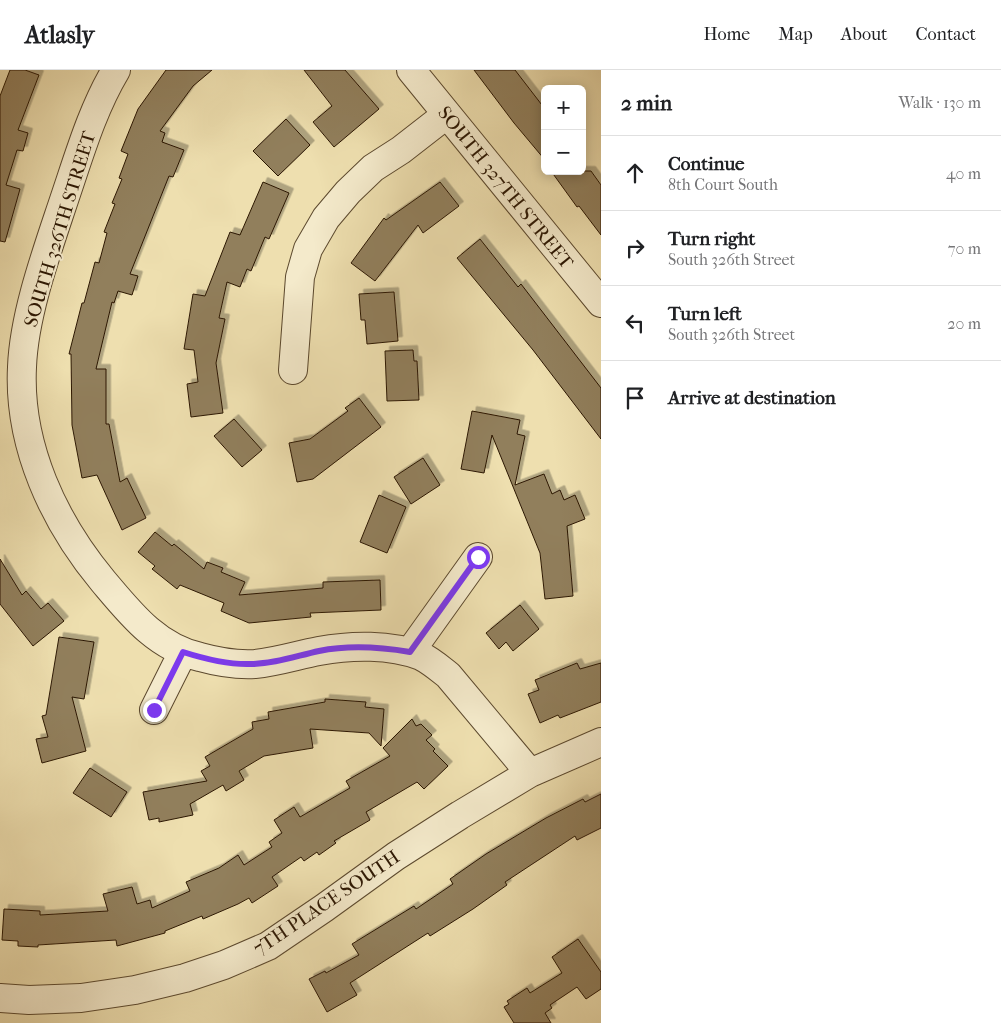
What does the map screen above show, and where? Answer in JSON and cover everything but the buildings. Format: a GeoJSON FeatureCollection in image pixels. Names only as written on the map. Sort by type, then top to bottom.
{"type":"FeatureCollection","features":[{"type":"Feature","properties":{"kind":"street","name":"SOUTH 326TH STREET"},"geometry":{"type":"LineString","coordinates":[[116,70],[96,109],[58,220],[28,317],[22,368],[24,421],[37,468],[56,512],[87,560],[134,618],[150,633],[183,652],[214,661],[241,664],[268,663],[340,648],[366,647],[410,652],[423,657],[448,675],[530,772]]}},
{"type":"Feature","properties":{"kind":"street","name":"SOUTH 327TH STREET"},"geometry":{"type":"LineString","coordinates":[[411,70],[601,303]]}},
{"type":"Feature","properties":{"kind":"street"},"geometry":{"type":"LineString","coordinates":[[293,370],[300,277],[308,249],[326,218],[348,192],[373,168],[401,150],[446,115]]}},
{"type":"Feature","properties":{"kind":"street"},"geometry":{"type":"LineString","coordinates":[[410,652],[478,557]]}},
{"type":"Feature","properties":{"kind":"street"},"geometry":{"type":"LineString","coordinates":[[154,710],[183,652]]}},
{"type":"Feature","properties":{"kind":"street","name":"7TH PLACE SOUTH"},"geometry":{"type":"LineString","coordinates":[[0,998],[29,1000],[81,998],[135,990],[185,978],[224,965],[268,946],[396,856],[530,772],[601,742]]}},
{"type":"Feature","properties":{"kind":"route"},"geometry":{"type":"LineString","coordinates":[[154,710],[183,652],[214,661],[253,664],[268,663],[340,648],[366,647],[410,652],[478,557]]}}]}
